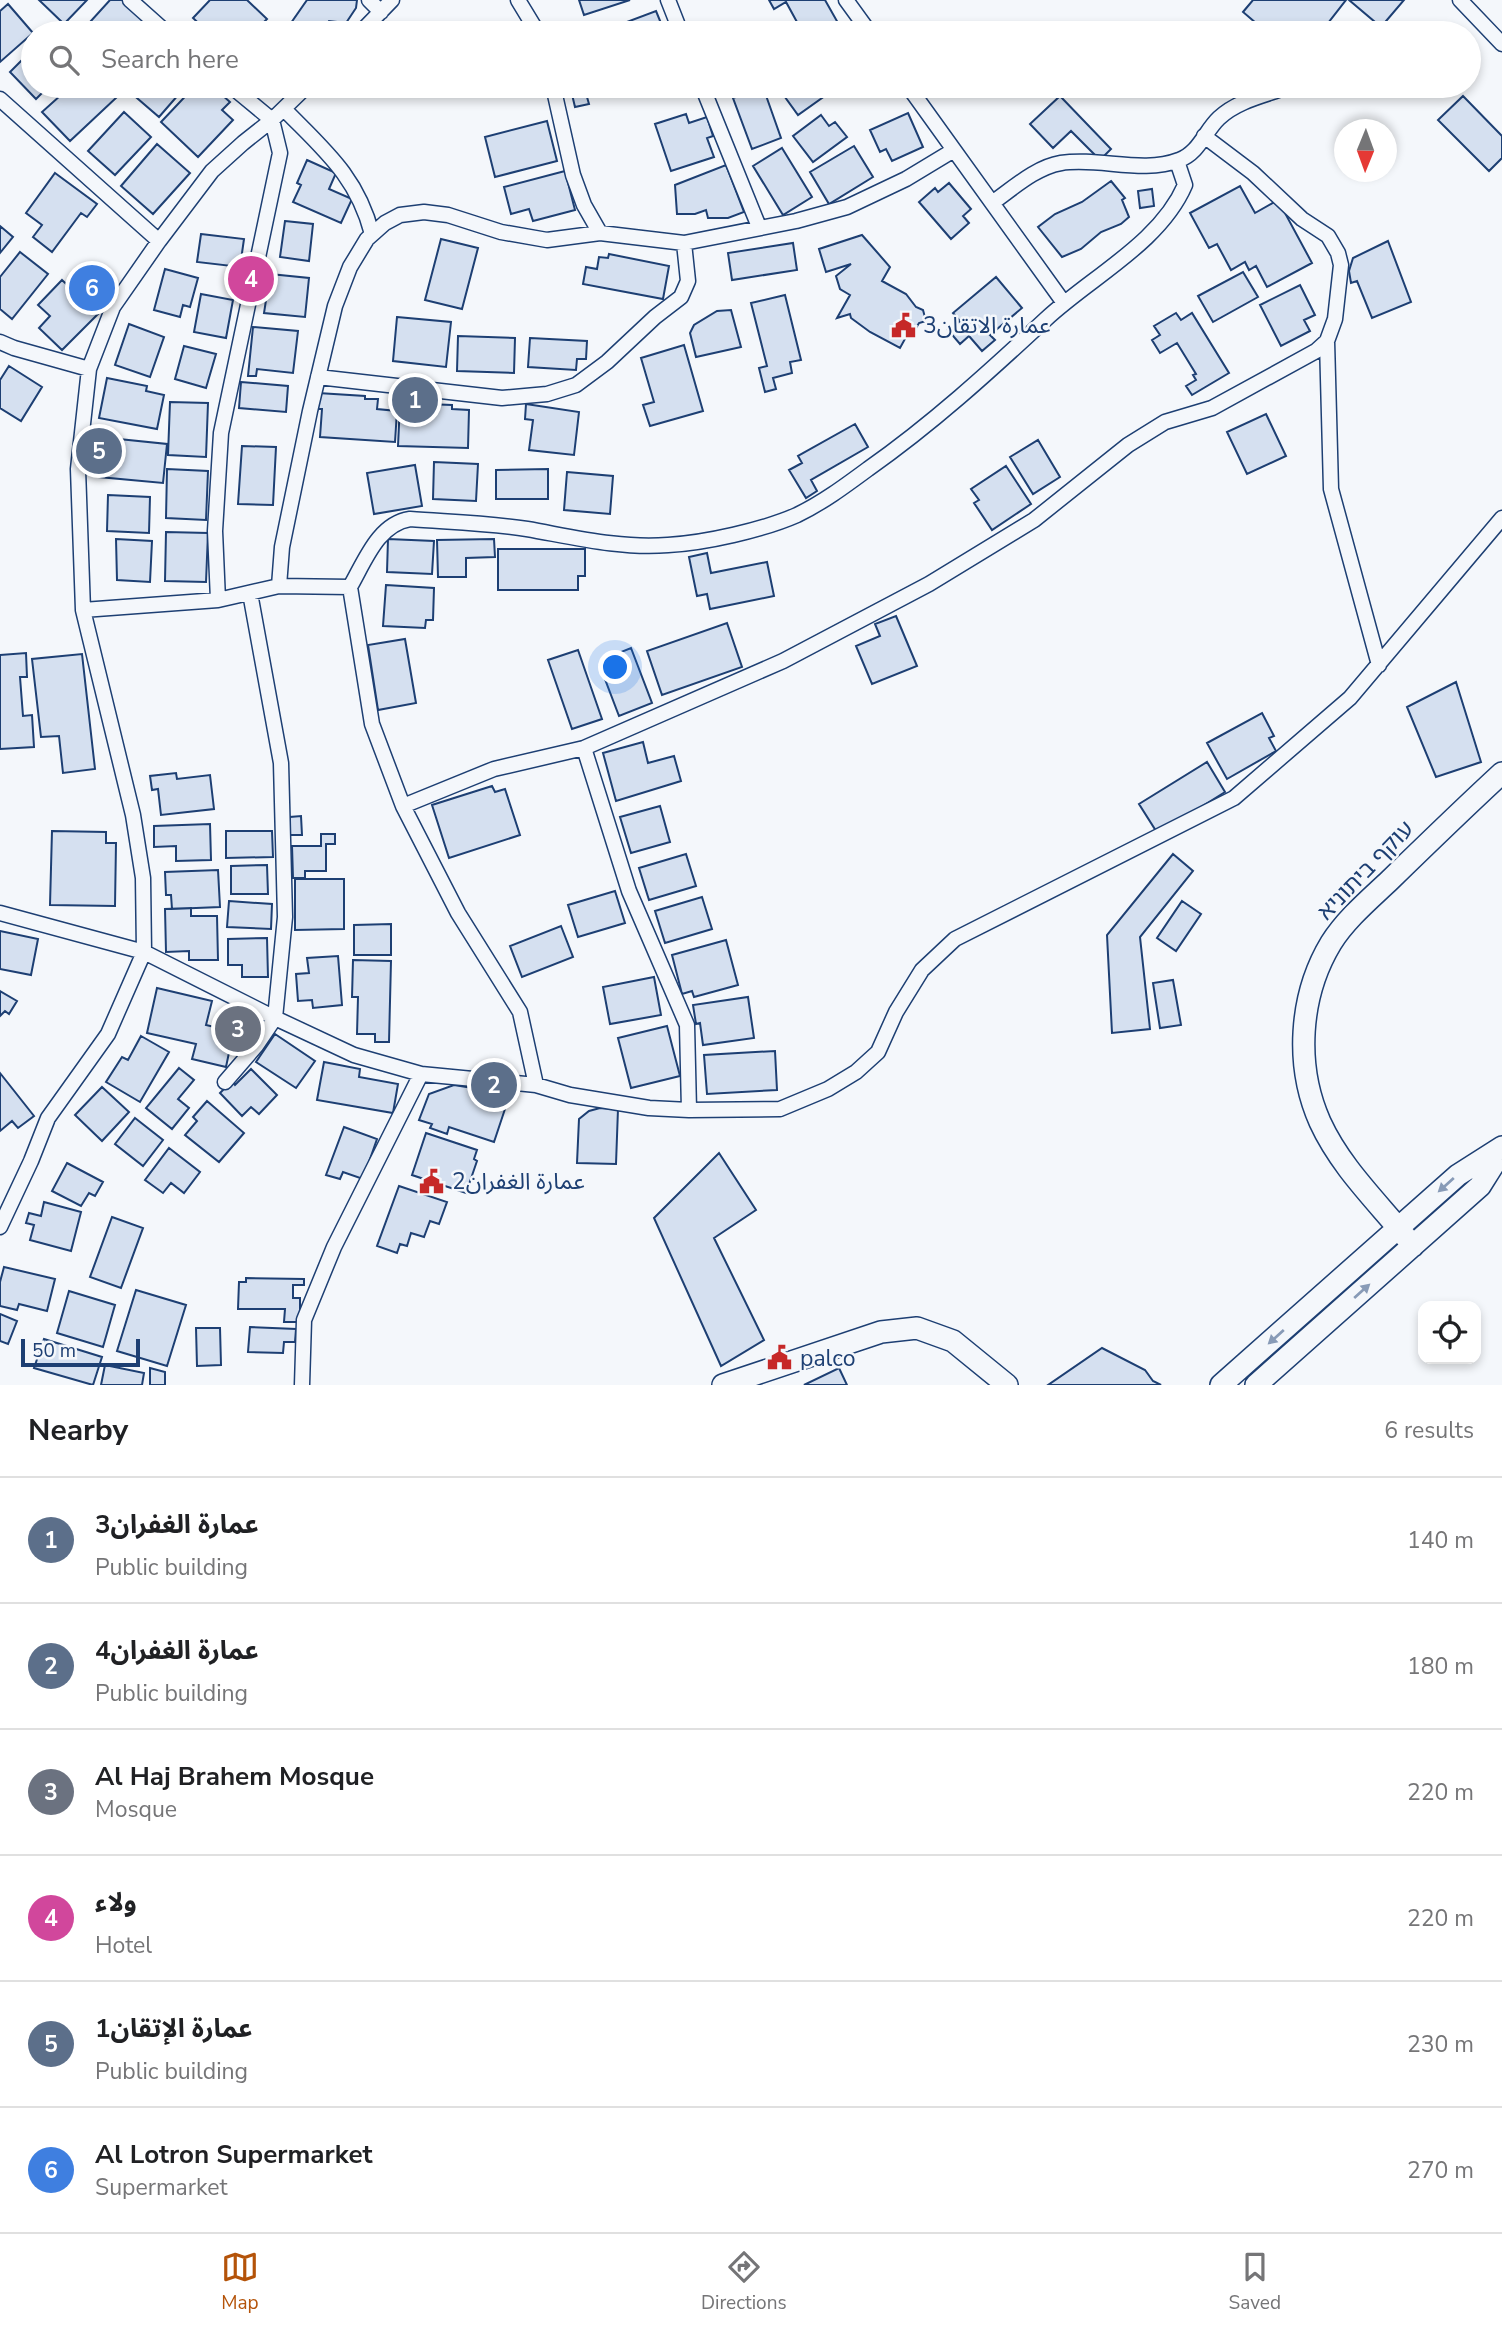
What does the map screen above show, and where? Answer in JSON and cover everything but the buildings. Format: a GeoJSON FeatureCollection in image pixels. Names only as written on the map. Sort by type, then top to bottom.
{"type":"FeatureCollection","features":[{"type":"Feature","properties":{"kind":"street"},"geometry":{"type":"LineString","coordinates":[[130,0],[154,21]]}},
{"type":"Feature","properties":{"kind":"street"},"geometry":{"type":"LineString","coordinates":[[369,0],[381,12]]}},
{"type":"Feature","properties":{"kind":"street"},"geometry":{"type":"LineString","coordinates":[[372,21],[392,0]]}},
{"type":"Feature","properties":{"kind":"street"},"geometry":{"type":"LineString","coordinates":[[517,0],[530,21]]}},
{"type":"Feature","properties":{"kind":"street"},"geometry":{"type":"LineString","coordinates":[[668,0],[676,21]]}},
{"type":"Feature","properties":{"kind":"street"},"geometry":{"type":"LineString","coordinates":[[846,0],[861,21]]}},
{"type":"Feature","properties":{"kind":"street"},"geometry":{"type":"LineString","coordinates":[[1461,0],[1481,21]]}},
{"type":"Feature","properties":{"kind":"street"},"geometry":{"type":"LineString","coordinates":[[1481,21],[1502,44]]}},
{"type":"Feature","properties":{"kind":"street"},"geometry":{"type":"LineString","coordinates":[[218,600],[215,531],[220,433],[280,153],[272,120],[245,98]]}},
{"type":"Feature","properties":{"kind":"street"},"geometry":{"type":"LineString","coordinates":[[0,1227],[48,1118],[108,1034],[144,952],[143,878],[133,815],[83,610],[78,469],[89,369],[113,307],[212,171],[295,98]]}},
{"type":"Feature","properties":{"kind":"street"},"geometry":{"type":"LineString","coordinates":[[556,98],[573,175],[584,205],[600,233]]}},
{"type":"Feature","properties":{"kind":"street"},"geometry":{"type":"LineString","coordinates":[[707,98],[759,227]]}},
{"type":"Feature","properties":{"kind":"street"},"geometry":{"type":"LineString","coordinates":[[917,98],[1064,303]]}},
{"type":"Feature","properties":{"kind":"street"},"geometry":{"type":"LineString","coordinates":[[992,203],[1034,174],[1060,163],[1149,164],[1177,161],[1191,154],[1220,117],[1240,103],[1255,98]]}},
{"type":"Feature","properties":{"kind":"street"},"geometry":{"type":"LineString","coordinates":[[0,99],[159,241]]}},
{"type":"Feature","properties":{"kind":"street"},"geometry":{"type":"LineString","coordinates":[[284,109],[344,171],[366,211],[372,234]]}},
{"type":"Feature","properties":{"kind":"street"},"geometry":{"type":"LineString","coordinates":[[1204,136],[1253,173],[1302,219],[1328,236],[1339,253],[1335,319],[1327,341],[1331,489],[1379,665]]}},
{"type":"Feature","properties":{"kind":"street"},"geometry":{"type":"LineString","coordinates":[[279,586],[282,547],[335,306],[350,267],[372,234],[385,223],[400,215],[424,212],[448,215],[501,232],[547,240],[600,233],[684,243],[796,220],[847,206],[906,179],[954,150]]}},
{"type":"Feature","properties":{"kind":"street"},"geometry":{"type":"LineString","coordinates":[[536,1085],[520,1012],[458,913],[403,806],[373,724],[350,587],[382,534],[399,521],[411,519],[523,529],[612,544],[666,546],[699,542],[795,516],[830,496],[894,451],[963,396],[1064,303],[1152,234],[1179,199],[1185,185],[1177,161]]}},
{"type":"Feature","properties":{"kind":"street"},"geometry":{"type":"LineString","coordinates":[[318,377],[502,398],[547,394],[576,384],[607,362],[655,317],[681,297],[688,281],[684,243]]}},
{"type":"Feature","properties":{"kind":"street"},"geometry":{"type":"LineString","coordinates":[[403,806],[494,769],[584,748],[783,661],[929,584],[1034,520],[1128,445],[1165,422],[1212,408],[1316,351],[1327,341]]}},
{"type":"Feature","properties":{"kind":"street"},"geometry":{"type":"LineString","coordinates":[[0,342],[89,369]]}},
{"type":"Feature","properties":{"kind":"street"},"geometry":{"type":"LineString","coordinates":[[0,913],[144,952],[355,1055],[421,1074],[536,1085],[570,1095],[649,1108],[780,1109],[828,1089],[856,1072],[878,1052],[896,1012],[922,970],[956,939],[1234,798],[1350,698],[1502,518]]}},
{"type":"Feature","properties":{"kind":"street"},"geometry":{"type":"LineString","coordinates":[[83,610],[218,600],[279,586],[350,587]]}},
{"type":"Feature","properties":{"kind":"street"},"geometry":{"type":"LineString","coordinates":[[225,1082],[256,1046],[275,1018],[285,917],[281,763],[250,593]]}},
{"type":"Feature","properties":{"kind":"street"},"geometry":{"type":"LineString","coordinates":[[584,748],[629,891],[687,1025],[689,1110]]}},
{"type":"Feature","properties":{"kind":"street","name":"עוקף ביתוניא"},"geometry":{"type":"LineString","coordinates":[[1413,1246],[1343,1164],[1320,1122],[1307,1084],[1303,1052],[1305,1018],[1315,980],[1331,942],[1356,913],[1502,774]]}},
{"type":"Feature","properties":{"kind":"street"},"geometry":{"type":"LineString","coordinates":[[303,1385],[304,1320],[334,1247],[421,1074]]}},
{"type":"Feature","properties":{"kind":"street"},"geometry":{"type":"LineString","coordinates":[[1221,1385],[1458,1175],[1502,1149]]}},
{"type":"Feature","properties":{"kind":"street"},"geometry":{"type":"LineString","coordinates":[[1256,1385],[1480,1186],[1502,1149]]}},
{"type":"Feature","properties":{"kind":"street"},"geometry":{"type":"LineString","coordinates":[[723,1385],[881,1332],[917,1328],[953,1341],[1007,1385]]}},
{"type":"Feature","properties":{"kind":"place","name":"ولاء"},"geometry":{"type":"Point","coordinates":[251,279]}},
{"type":"Feature","properties":{"kind":"place","name":"Al Lotron Supermarket"},"geometry":{"type":"Point","coordinates":[92,288]}},
{"type":"Feature","properties":{"kind":"place","name":"عمارة الاتقان3"},"geometry":{"type":"Point","coordinates":[903,325]}},
{"type":"Feature","properties":{"kind":"place","name":"عمارة الغفران3"},"geometry":{"type":"Point","coordinates":[415,400]}},
{"type":"Feature","properties":{"kind":"place","name":"عمارة الإتقان1"},"geometry":{"type":"Point","coordinates":[99,451]}},
{"type":"Feature","properties":{"kind":"place","name":"Al Haj Brahem Mosque"},"geometry":{"type":"Point","coordinates":[238,1029]}},
{"type":"Feature","properties":{"kind":"place","name":"عمارة الغفران4"},"geometry":{"type":"Point","coordinates":[494,1085]}},
{"type":"Feature","properties":{"kind":"place","name":"عمارة الغفران2"},"geometry":{"type":"Point","coordinates":[432,1181]}},
{"type":"Feature","properties":{"kind":"place","name":"palco"},"geometry":{"type":"Point","coordinates":[780,1358]}}]}
